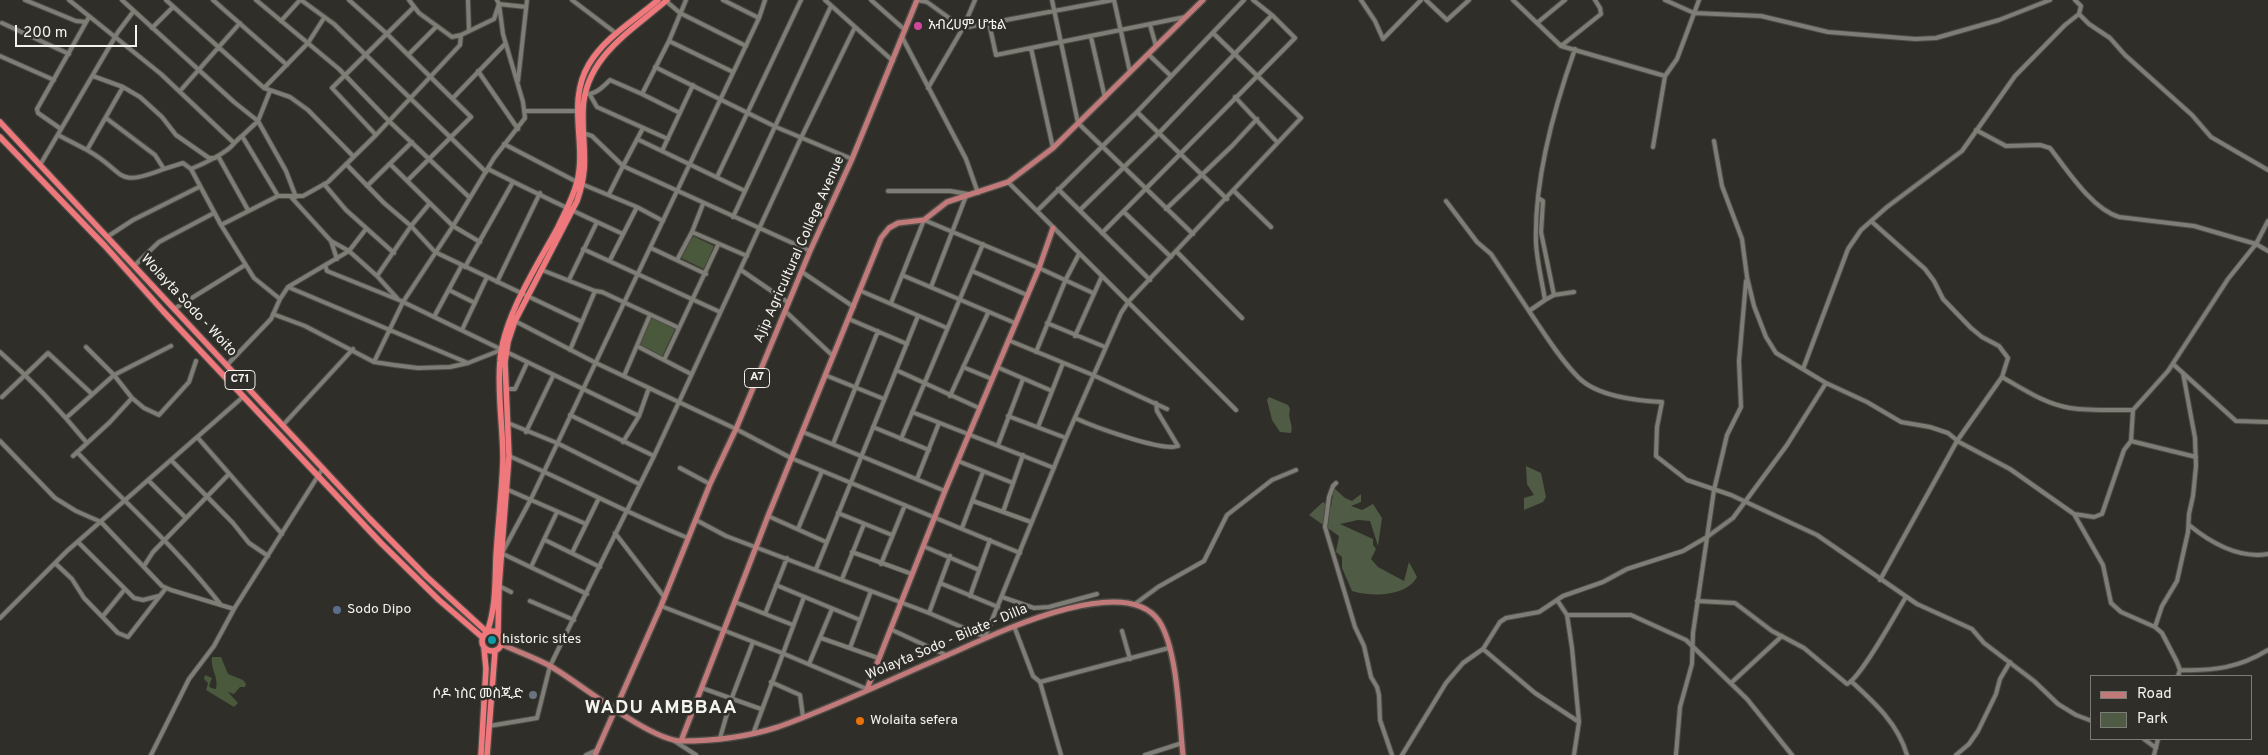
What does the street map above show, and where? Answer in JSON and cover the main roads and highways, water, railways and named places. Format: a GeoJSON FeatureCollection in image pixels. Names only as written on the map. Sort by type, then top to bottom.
{"type":"FeatureCollection","features":[{"type":"Feature","properties":{"kind":"highway"},"geometry":{"type":"LineString","coordinates":[[580,182],[577,111],[580,88],[590,63],[601,48],[658,0]]}},
{"type":"Feature","properties":{"kind":"highway"},"geometry":{"type":"LineString","coordinates":[[487,632],[492,614],[509,456],[504,351],[508,325],[542,270],[586,166],[582,110],[593,69],[602,56],[666,1]]}},
{"type":"Feature","properties":{"kind":"highway","name":"Wolayta Sodo - Woito"},"geometry":{"type":"LineString","coordinates":[[0,122],[282,425],[427,577],[487,632]]}},
{"type":"Feature","properties":{"kind":"highway","name":"Wolayta Sodo - Woito"},"geometry":{"type":"LineString","coordinates":[[0,136],[381,543],[439,600],[482,637]]}},
{"type":"Feature","properties":{"kind":"highway"},"geometry":{"type":"LineString","coordinates":[[498,633],[503,458],[500,363],[525,296],[569,210]]}},
{"type":"Feature","properties":{"kind":"highway"},"geometry":{"type":"LineString","coordinates":[[481,755],[486,726],[495,651],[502,644],[502,638],[493,630],[487,632],[482,637],[481,643],[484,648],[486,669],[486,726],[486,755]]}},
{"type":"Feature","properties":{"kind":"highway"},"geometry":{"type":"LineString","coordinates":[[484,648],[495,651]]}},
{"type":"Feature","properties":{"kind":"main road","name":"Ajip Agricultural College Avenue"},"geometry":{"type":"LineString","coordinates":[[596,753],[665,598],[710,484],[736,429],[810,251],[852,159],[917,0]]}},
{"type":"Feature","properties":{"kind":"main road"},"geometry":{"type":"LineString","coordinates":[[681,740],[791,458],[861,291],[881,238],[889,228],[898,223],[924,220],[947,202],[1008,182],[1053,148],[1203,0]]}},
{"type":"Feature","properties":{"kind":"main road"},"geometry":{"type":"LineString","coordinates":[[867,689],[968,434],[1039,268],[1052,228]]}},
{"type":"Feature","properties":{"kind":"main road","name":"Wolayta Sodo - Bilate - Dilla"},"geometry":{"type":"LineString","coordinates":[[502,644],[550,666],[617,709],[635,723],[673,740],[720,738],[753,734],[803,717],[985,637],[1039,617],[1087,605],[1116,602],[1135,604],[1148,611],[1158,620],[1169,648],[1175,678],[1183,755]]}},
{"type":"Feature","properties":{"kind":"place","name":"አብረሀም ሆቴል"},"geometry":{"type":"Point","coordinates":[918,26]}},
{"type":"Feature","properties":{"kind":"place","name":"Sodo Dipo"},"geometry":{"type":"Point","coordinates":[337,610]}},
{"type":"Feature","properties":{"kind":"place","name":"historic sites"},"geometry":{"type":"Point","coordinates":[492,640]}},
{"type":"Feature","properties":{"kind":"place","name":"ሶዶ ነስር መስጂድ"},"geometry":{"type":"Point","coordinates":[533,695]}},
{"type":"Feature","properties":{"kind":"place","name":"Wolaita sefera"},"geometry":{"type":"Point","coordinates":[860,721]}},
{"type":"Feature","properties":{"kind":"district","name":"WADU AMBBAA"},"geometry":{"type":"Point","coordinates":[661,709]}}]}
